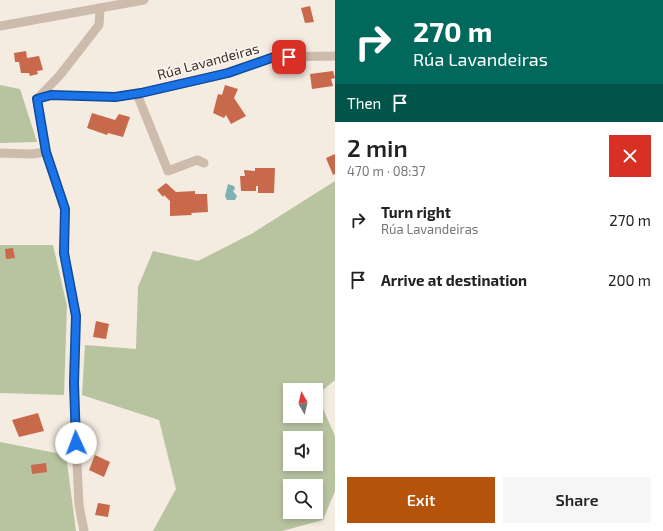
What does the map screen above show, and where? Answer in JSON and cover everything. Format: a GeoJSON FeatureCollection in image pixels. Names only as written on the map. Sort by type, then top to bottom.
{"type":"FeatureCollection","features":[{"type":"Feature","properties":{"kind":"street"},"geometry":{"type":"LineString","coordinates":[[0,26],[144,0]]}},
{"type":"Feature","properties":{"kind":"street"},"geometry":{"type":"LineString","coordinates":[[84,531],[79,505],[76,443],[74,383],[76,316],[64,253],[65,209],[46,152],[37,99],[60,75],[99,25],[100,8]]}},
{"type":"Feature","properties":{"kind":"street","name":"Rúa Lavandeiras"},"geometry":{"type":"LineString","coordinates":[[37,99],[51,95],[115,97],[137,94],[228,73],[274,57],[335,56]]}},
{"type":"Feature","properties":{"kind":"street"},"geometry":{"type":"LineString","coordinates":[[137,94],[168,171],[197,160],[204,163]]}},
{"type":"Feature","properties":{"kind":"street"},"geometry":{"type":"LineString","coordinates":[[0,153],[32,154],[46,152]]}},
{"type":"Feature","properties":{"kind":"green space"},"geometry":{"type":"Polygon","coordinates":[[[0,85],[20,89],[37,142],[0,143],[0,85]]]}},
{"type":"Feature","properties":{"kind":"green space"},"geometry":{"type":"Polygon","coordinates":[[[335,181],[335,380],[323,390],[323,383],[283,383],[283,423],[323,423],[323,409],[335,436],[335,491],[323,520],[282,531],[153,531],[176,489],[159,420],[82,395],[85,345],[136,349],[138,287],[153,251],[198,261],[253,233],[335,181]]]}},
{"type":"Feature","properties":{"kind":"green space"},"geometry":{"type":"Polygon","coordinates":[[[0,245],[53,245],[67,306],[64,395],[0,393],[0,245]]]}},
{"type":"Feature","properties":{"kind":"green space"},"geometry":{"type":"Polygon","coordinates":[[[0,442],[66,455],[76,531],[0,531],[0,442]]]}},
{"type":"Feature","properties":{"kind":"water"},"geometry":{"type":"Polygon","coordinates":[[[228,184],[234,186],[235,189],[233,191],[237,196],[235,200],[227,200],[225,196],[228,184]]]}},
{"type":"Feature","properties":{"kind":"building"},"geometry":{"type":"Polygon","coordinates":[[[310,6],[314,22],[305,23],[301,8],[310,6]]]}},
{"type":"Feature","properties":{"kind":"building"},"geometry":{"type":"Polygon","coordinates":[[[26,51],[27,58],[39,56],[43,70],[37,71],[38,74],[30,76],[29,73],[21,73],[19,62],[15,62],[14,53],[26,51]]]}},
{"type":"Feature","properties":{"kind":"building"},"geometry":{"type":"Polygon","coordinates":[[[333,71],[335,78],[331,79],[333,86],[312,89],[310,74],[333,71]]]}},
{"type":"Feature","properties":{"kind":"building"},"geometry":{"type":"Polygon","coordinates":[[[225,85],[238,89],[234,98],[246,116],[231,124],[226,115],[224,118],[213,113],[218,94],[222,95],[225,85]]]}},
{"type":"Feature","properties":{"kind":"building"},"geometry":{"type":"Polygon","coordinates":[[[92,113],[115,120],[119,114],[130,117],[123,137],[108,133],[107,135],[87,128],[92,113]]]}},
{"type":"Feature","properties":{"kind":"building"},"geometry":{"type":"Polygon","coordinates":[[[335,154],[335,174],[333,175],[326,158],[335,154]]]}},
{"type":"Feature","properties":{"kind":"building"},"geometry":{"type":"Polygon","coordinates":[[[255,168],[275,168],[274,193],[258,193],[258,186],[256,186],[256,191],[241,191],[240,176],[245,176],[244,170],[255,171],[255,168]]]}},
{"type":"Feature","properties":{"kind":"building"},"geometry":{"type":"Polygon","coordinates":[[[166,183],[176,192],[195,191],[195,194],[207,194],[208,212],[191,213],[192,215],[170,216],[170,201],[164,195],[163,197],[157,190],[166,183]]]}},
{"type":"Feature","properties":{"kind":"building"},"geometry":{"type":"Polygon","coordinates":[[[13,248],[15,258],[6,259],[5,249],[13,248]]]}},
{"type":"Feature","properties":{"kind":"building"},"geometry":{"type":"Polygon","coordinates":[[[96,321],[109,324],[106,339],[93,337],[96,321]]]}},
{"type":"Feature","properties":{"kind":"building"},"geometry":{"type":"Polygon","coordinates":[[[38,413],[44,431],[19,437],[12,420],[38,413]]]}},
{"type":"Feature","properties":{"kind":"building"},"geometry":{"type":"Polygon","coordinates":[[[95,455],[110,462],[104,477],[89,470],[95,455]]]}},
{"type":"Feature","properties":{"kind":"building"},"geometry":{"type":"Polygon","coordinates":[[[46,463],[47,472],[32,474],[31,465],[46,463]]]}},
{"type":"Feature","properties":{"kind":"building"},"geometry":{"type":"Polygon","coordinates":[[[98,503],[110,505],[108,517],[95,515],[98,503]]]}},
{"type":"Feature","properties":{"kind":"route"},"geometry":{"type":"LineString","coordinates":[[76,443],[74,383],[76,316],[64,253],[65,209],[46,152],[37,99],[51,95],[115,97],[141,93],[228,73],[274,57],[289,57]]}}]}
